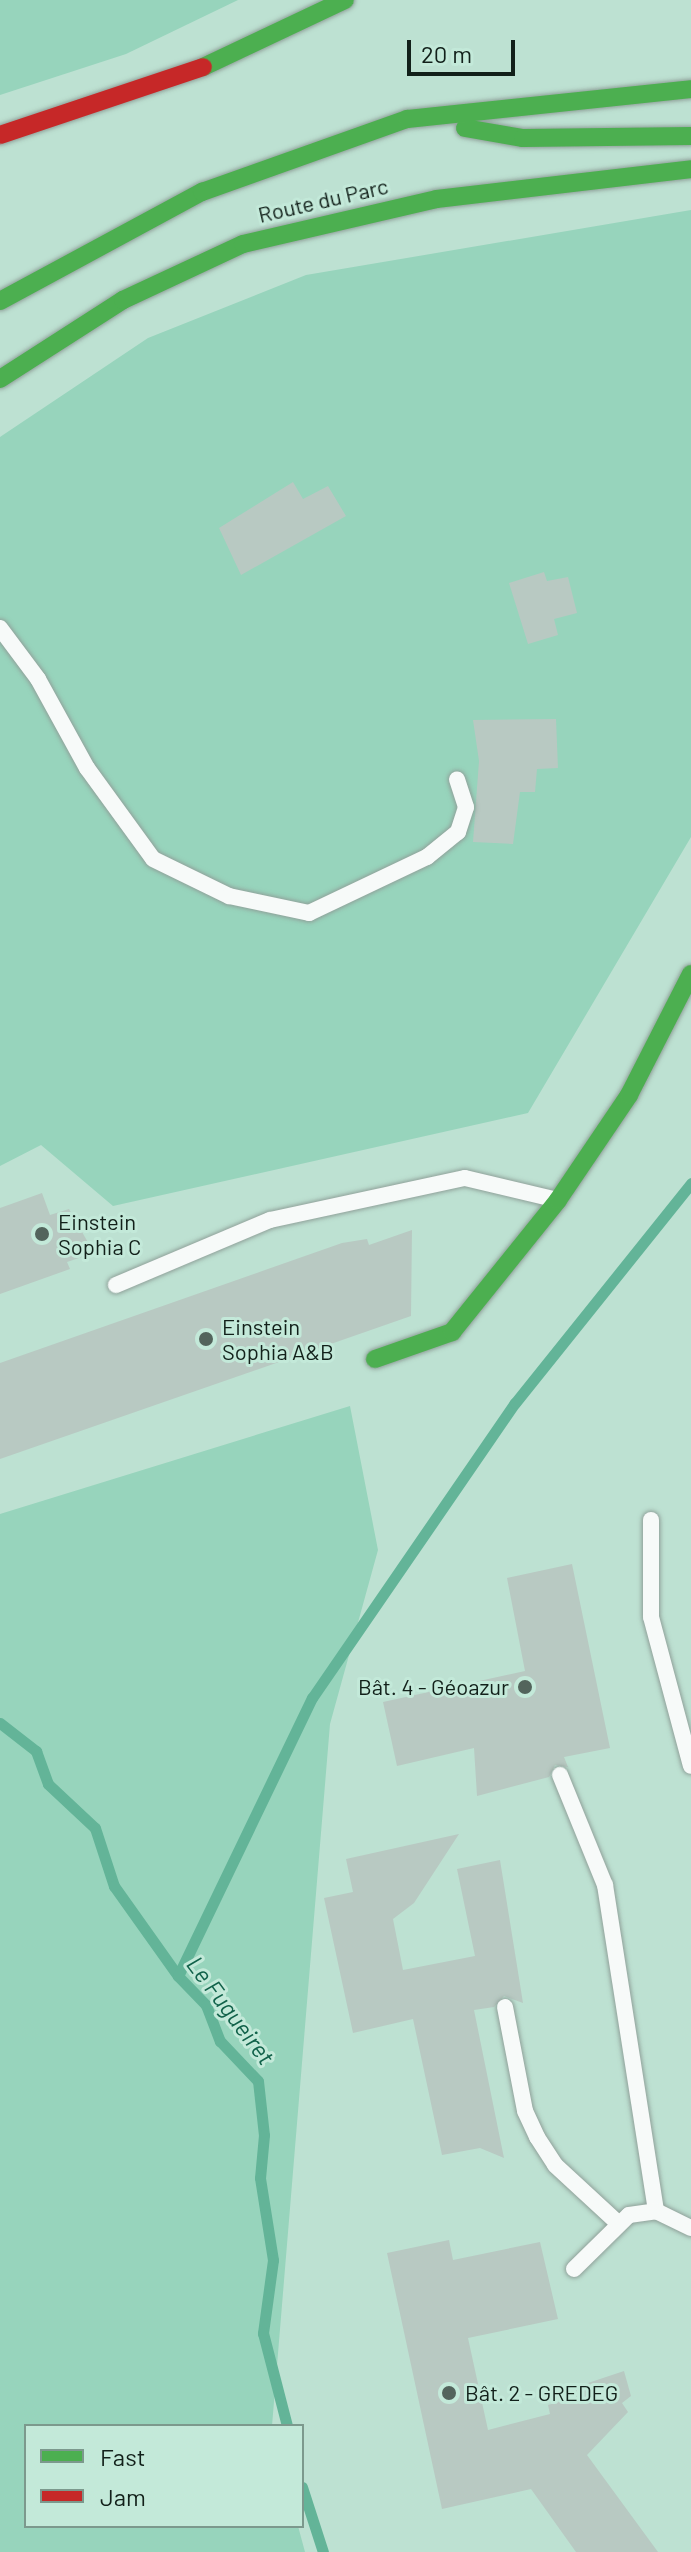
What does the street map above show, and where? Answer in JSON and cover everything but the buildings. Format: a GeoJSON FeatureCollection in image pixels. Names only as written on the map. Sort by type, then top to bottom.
{"type":"FeatureCollection","features":[{"type":"Feature","properties":{"kind":"street"},"geometry":{"type":"LineString","coordinates":[[0,135],[212,64],[345,0]]}},
{"type":"Feature","properties":{"kind":"street","name":"Route du Parc"},"geometry":{"type":"LineString","coordinates":[[0,301],[202,192],[407,119],[691,89]]}},
{"type":"Feature","properties":{"kind":"street"},"geometry":{"type":"LineString","coordinates":[[407,119],[523,138],[691,136]]}},
{"type":"Feature","properties":{"kind":"street","name":"Route du Parc"},"geometry":{"type":"LineString","coordinates":[[0,379],[123,300],[243,244],[437,199],[691,169]]}},
{"type":"Feature","properties":{"kind":"street"},"geometry":{"type":"LineString","coordinates":[[375,1359],[452,1332],[558,1200],[629,1095],[691,974]]}},
{"type":"Feature","properties":{"kind":"lane"},"geometry":{"type":"LineString","coordinates":[[0,628],[38,679],[87,768],[153,859],[229,896],[309,913],[427,857],[458,832],[466,807],[457,779]]}},
{"type":"Feature","properties":{"kind":"lane"},"geometry":{"type":"LineString","coordinates":[[116,1285],[270,1220],[465,1178],[558,1200]]}},
{"type":"Feature","properties":{"kind":"lane"},"geometry":{"type":"LineString","coordinates":[[651,1520],[651,1617],[691,1766]]}},
{"type":"Feature","properties":{"kind":"lane"},"geometry":{"type":"LineString","coordinates":[[560,1775],[605,1885],[656,2211]]}},
{"type":"Feature","properties":{"kind":"lane"},"geometry":{"type":"LineString","coordinates":[[505,2007],[525,2111],[537,2137],[555,2165],[619,2224]]}},
{"type":"Feature","properties":{"kind":"lane"},"geometry":{"type":"LineString","coordinates":[[574,2269],[629,2215],[656,2211],[691,2228]]}},
{"type":"Feature","properties":{"kind":"shaded area"},"geometry":{"type":"Polygon","coordinates":[[[0,0],[691,0],[691,2552],[0,2552],[0,0]]]}},
{"type":"Feature","properties":{"kind":"shaded area"},"geometry":{"type":"Polygon","coordinates":[[[0,0],[238,0],[126,54],[0,95],[0,0]]]}},
{"type":"Feature","properties":{"kind":"shaded area"},"geometry":{"type":"Polygon","coordinates":[[[691,210],[691,837],[528,1113],[113,1206],[41,1145],[0,1166],[0,437],[148,338],[306,275],[691,210]]]}},
{"type":"Feature","properties":{"kind":"shaded area"},"geometry":{"type":"Polygon","coordinates":[[[350,1406],[378,1550],[330,1724],[272,2424],[24,2424],[24,2528],[299,2528],[305,2552],[0,2552],[0,1514],[350,1406]]]}},
{"type":"Feature","properties":{"kind":"waterway"},"geometry":{"type":"LineString","coordinates":[[178,1976],[312,1698],[515,1403],[691,1183]]}},
{"type":"Feature","properties":{"kind":"waterway","name":"Le Fugueiret"},"geometry":{"type":"LineString","coordinates":[[0,1723],[36,1751],[48,1784],[95,1828],[114,1886],[178,1976],[206,2005],[220,2041],[258,2081],[264,2135],[260,2178],[273,2260],[263,2333],[286,2424]]}},
{"type":"Feature","properties":{"kind":"waterway","name":"Le Fugueiret"},"geometry":{"type":"LineString","coordinates":[[304,2493],[323,2552]]}},
{"type":"Feature","properties":{"kind":"traffic: fast"},"geometry":{"type":"LineString","coordinates":[[203,67],[345,0]]}},
{"type":"Feature","properties":{"kind":"traffic: fast"},"geometry":{"type":"LineString","coordinates":[[0,301],[202,192],[407,119],[691,89]]}},
{"type":"Feature","properties":{"kind":"traffic: fast"},"geometry":{"type":"LineString","coordinates":[[465,128],[523,138],[691,136]]}},
{"type":"Feature","properties":{"kind":"traffic: fast"},"geometry":{"type":"LineString","coordinates":[[0,379],[123,300],[243,244],[437,199],[691,169]]}},
{"type":"Feature","properties":{"kind":"traffic: fast"},"geometry":{"type":"LineString","coordinates":[[375,1359],[452,1332],[558,1200],[629,1095],[691,974]]}},
{"type":"Feature","properties":{"kind":"traffic: jam"},"geometry":{"type":"LineString","coordinates":[[0,135],[203,67]]}},
{"type":"Feature","properties":{"kind":"place","name":"Einstein Sophia C"},"geometry":{"type":"Point","coordinates":[42,1234]}},
{"type":"Feature","properties":{"kind":"place","name":"Einstein Sophia A&B"},"geometry":{"type":"Point","coordinates":[206,1339]}},
{"type":"Feature","properties":{"kind":"place","name":"Bât. 4 - Géoazur"},"geometry":{"type":"Point","coordinates":[525,1687]}},
{"type":"Feature","properties":{"kind":"place","name":"Bât. 2 - GREDEG"},"geometry":{"type":"Point","coordinates":[449,2393]}}]}
